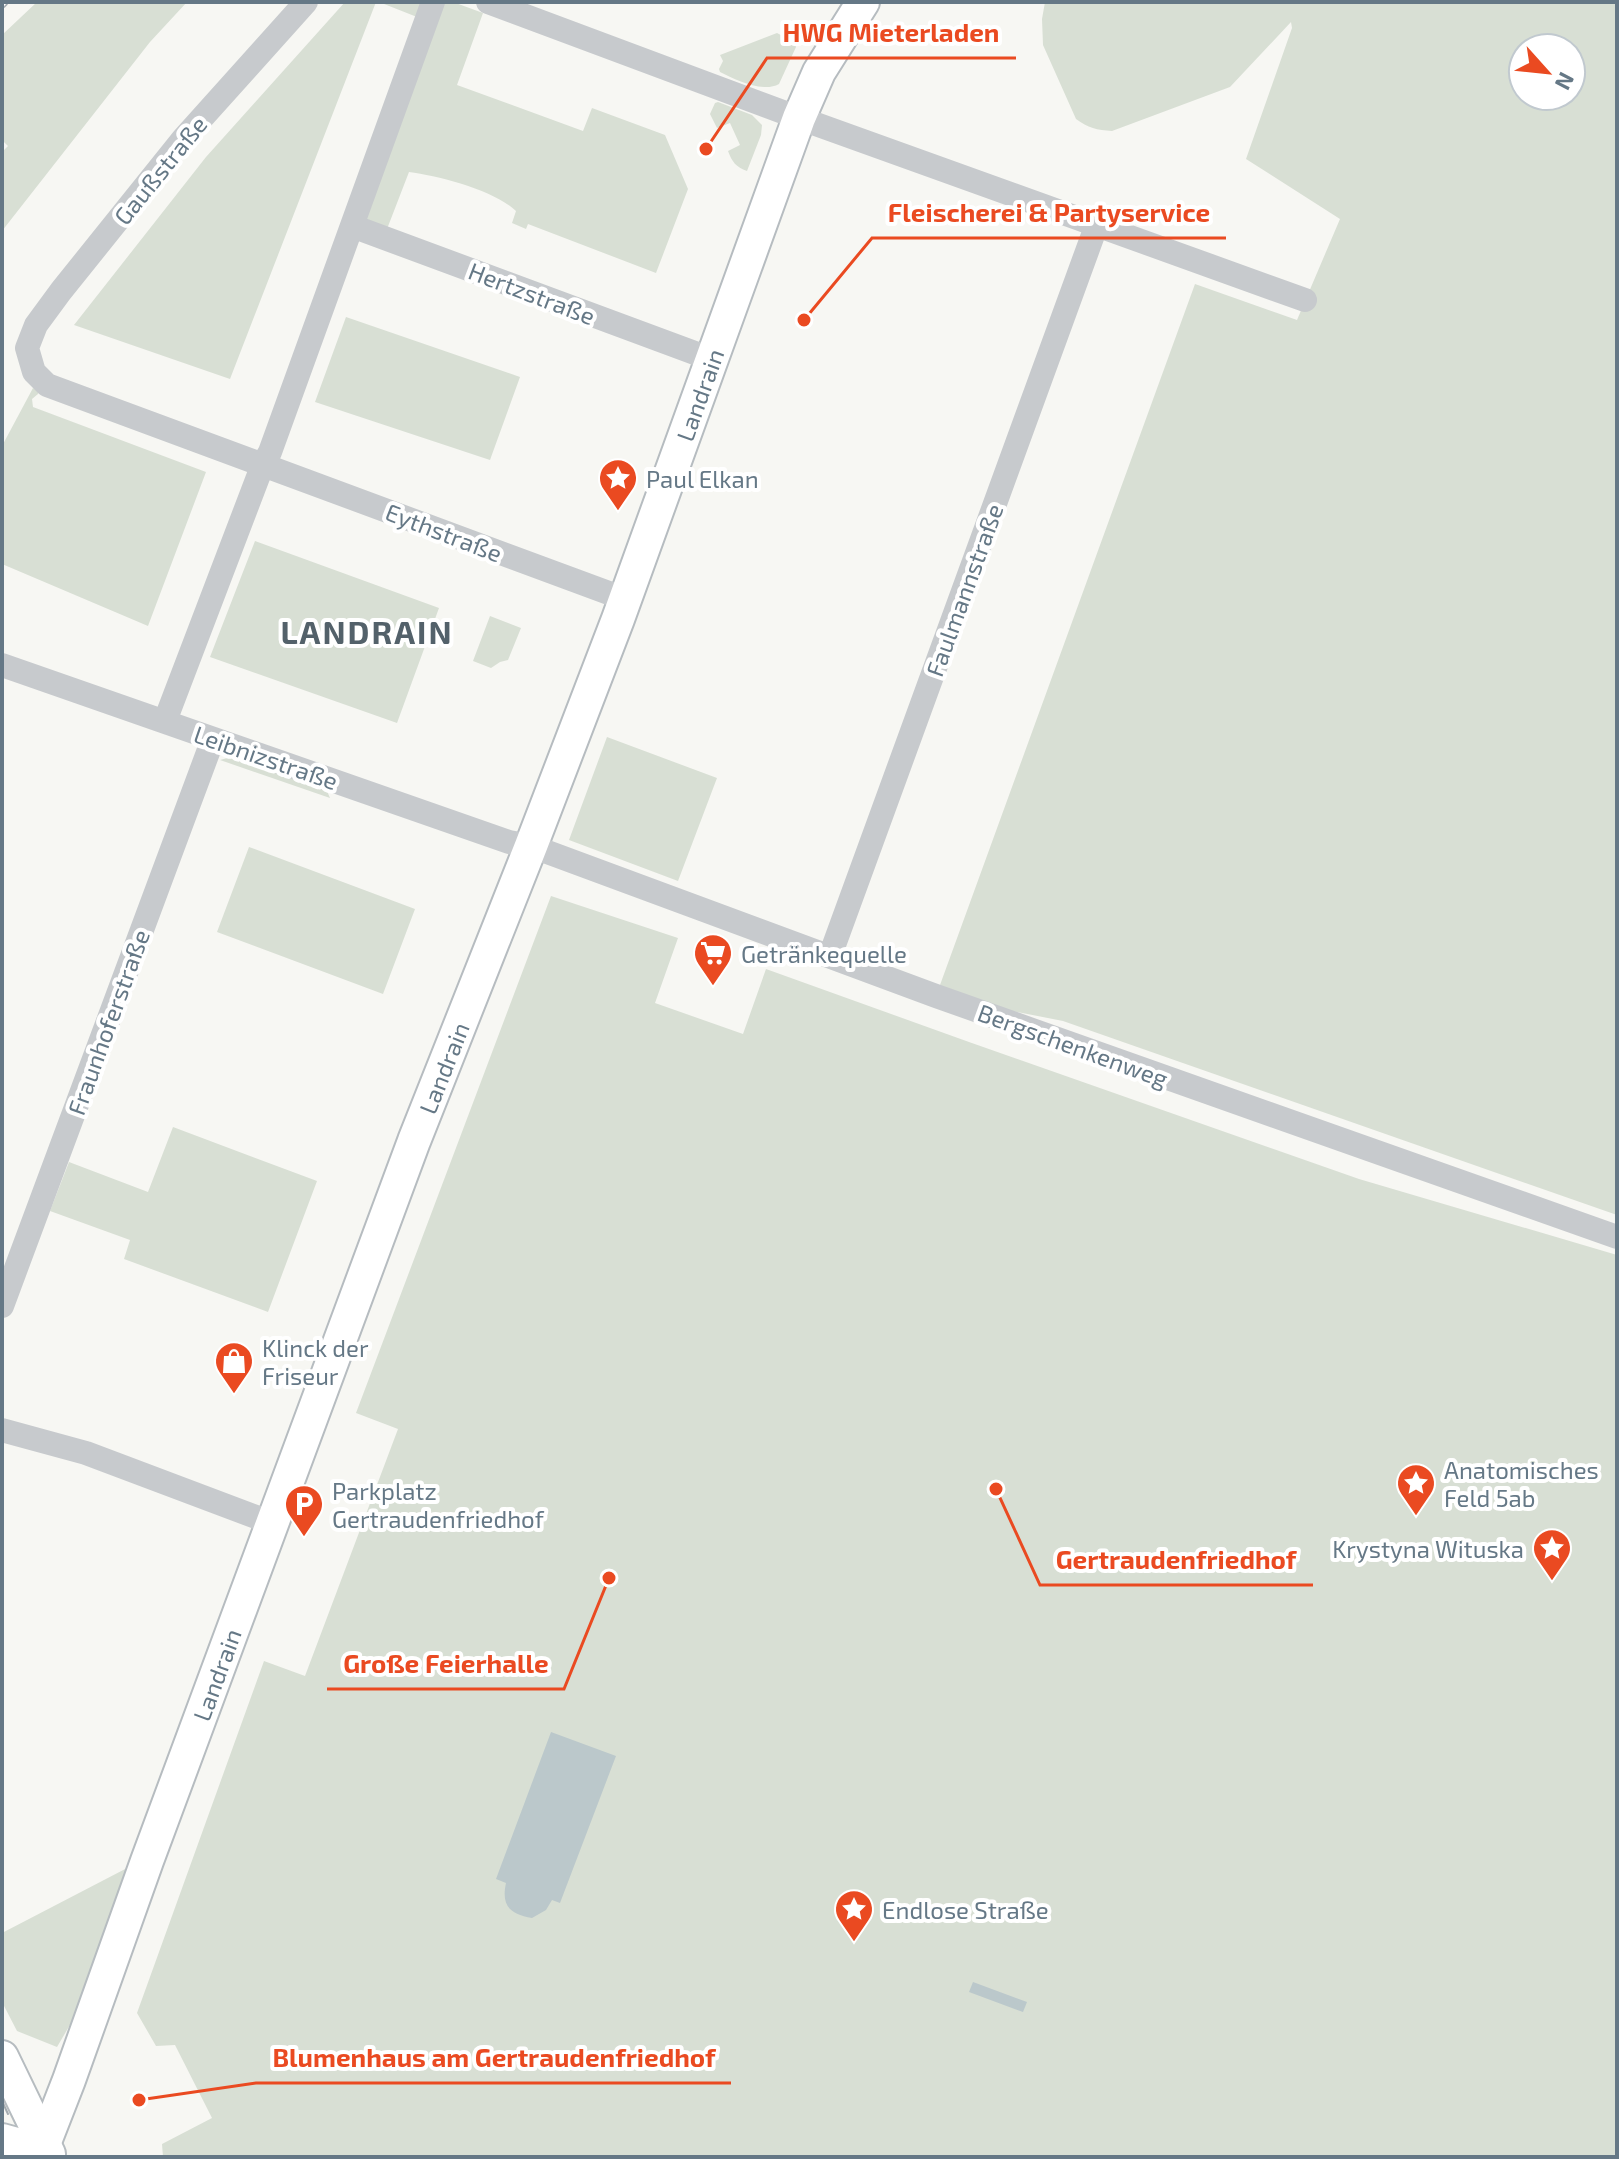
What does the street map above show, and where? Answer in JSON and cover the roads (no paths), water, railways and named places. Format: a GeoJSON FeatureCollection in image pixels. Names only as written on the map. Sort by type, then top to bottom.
{"type":"FeatureCollection","features":[{"type":"Feature","properties":{"kind":"street","name":"Gaußstraße"},"geometry":{"type":"LineString","coordinates":[[27,348],[36,325],[61,291],[183,139],[306,2]]}},
{"type":"Feature","properties":{"kind":"street"},"geometry":{"type":"LineString","coordinates":[[165,721],[270,452],[433,2]]}},
{"type":"Feature","properties":{"kind":"street"},"geometry":{"type":"LineString","coordinates":[[488,2],[799,118],[1305,300]]}},
{"type":"Feature","properties":{"kind":"street","name":"Landrain"},"geometry":{"type":"LineString","coordinates":[[45,2152],[147,1861],[272,1523],[414,1141],[625,599],[799,118],[819,72],[863,2]]}},
{"type":"Feature","properties":{"kind":"street","name":"Faulmannstraße"},"geometry":{"type":"LineString","coordinates":[[830,956],[1097,224]]}},
{"type":"Feature","properties":{"kind":"street","name":"Hertzstraße"},"geometry":{"type":"LineString","coordinates":[[352,226],[711,359]]}},
{"type":"Feature","properties":{"kind":"street","name":"Eythstraße"},"geometry":{"type":"LineString","coordinates":[[27,348],[34,372],[47,385],[625,599]]}},
{"type":"Feature","properties":{"kind":"street","name":"Leibnizstraße"},"geometry":{"type":"LineString","coordinates":[[2,665],[509,842],[531,846]]}},
{"type":"Feature","properties":{"kind":"street","name":"Fraunhoferstraße"},"geometry":{"type":"LineString","coordinates":[[2,1306],[213,739]]}},
{"type":"Feature","properties":{"kind":"street","name":"Bergschenkenweg"},"geometry":{"type":"LineString","coordinates":[[531,846],[936,996],[1617,1237]]}},
{"type":"Feature","properties":{"kind":"street"},"geometry":{"type":"LineString","coordinates":[[2,1430],[86,1453],[272,1523]]}},
{"type":"Feature","properties":{"kind":"street"},"geometry":{"type":"LineString","coordinates":[[2,2057],[45,2152]]}},
{"type":"Feature","properties":{"kind":"street"},"geometry":{"type":"LineString","coordinates":[[2,2140],[45,2152]]}},
{"type":"Feature","properties":{"kind":"tram line"},"geometry":{"type":"LineString","coordinates":[[2,2101],[8,2114]]}},
{"type":"Feature","properties":{"kind":"place","name":"HWG Mieterladen"},"geometry":{"type":"Point","coordinates":[706,149]}},
{"type":"Feature","properties":{"kind":"place","name":"Fleischerei & Partyservice"},"geometry":{"type":"Point","coordinates":[804,320]}},
{"type":"Feature","properties":{"kind":"place","name":"Paul Elkan"},"geometry":{"type":"Point","coordinates":[618,512]}},
{"type":"Feature","properties":{"kind":"place","name":"Getränkequelle"},"geometry":{"type":"Point","coordinates":[713,987]}},
{"type":"Feature","properties":{"kind":"place","name":"Klinck der Friseur"},"geometry":{"type":"Point","coordinates":[234,1395]}},
{"type":"Feature","properties":{"kind":"place","name":"Gertraudenfriedhof"},"geometry":{"type":"Point","coordinates":[996,1489]}},
{"type":"Feature","properties":{"kind":"place","name":"Anatomisches Feld 5ab"},"geometry":{"type":"Point","coordinates":[1416,1517]}},
{"type":"Feature","properties":{"kind":"place","name":"Parkplatz Gertraudenfriedhof"},"geometry":{"type":"Point","coordinates":[304,1538]}},
{"type":"Feature","properties":{"kind":"place","name":"Große Feierhalle"},"geometry":{"type":"Point","coordinates":[609,1578]}},
{"type":"Feature","properties":{"kind":"place","name":"Krystyna Wituska"},"geometry":{"type":"Point","coordinates":[1552,1582]}},
{"type":"Feature","properties":{"kind":"place","name":"Endlose Straße"},"geometry":{"type":"Point","coordinates":[854,1943]}},
{"type":"Feature","properties":{"kind":"place","name":"Blumenhaus am Gertraudenfriedhof"},"geometry":{"type":"Point","coordinates":[139,2100]}},
{"type":"Feature","properties":{"kind":"district","name":"LANDRAIN"},"geometry":{"type":"Point","coordinates":[367,631]}}]}
